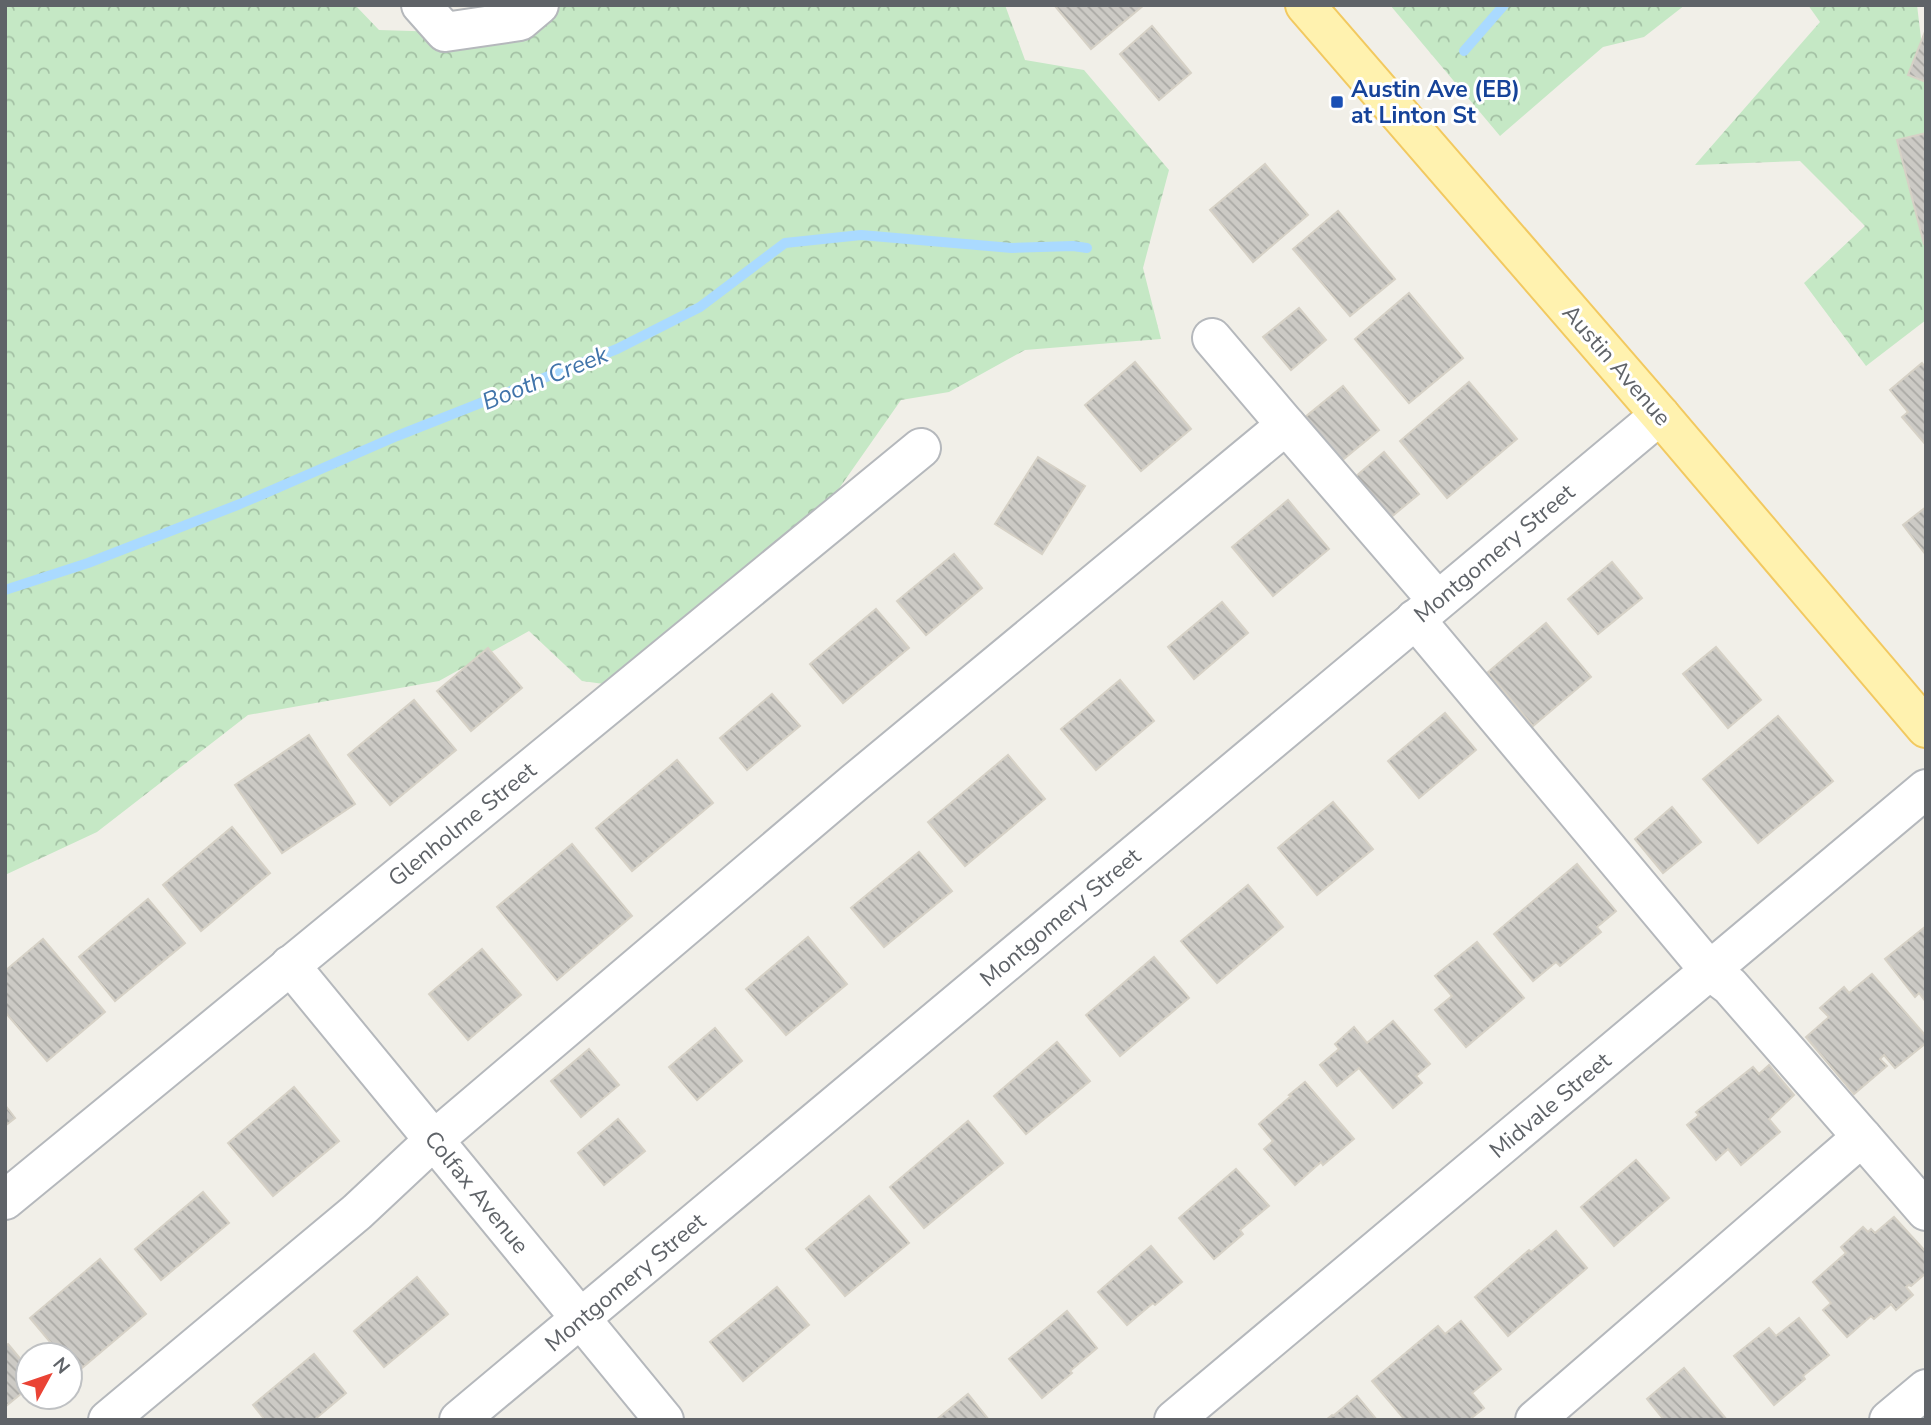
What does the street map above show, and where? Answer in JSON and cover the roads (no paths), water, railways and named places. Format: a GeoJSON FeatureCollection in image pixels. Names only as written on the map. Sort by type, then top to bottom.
{"type":"FeatureCollection","features":[{"type":"Feature","properties":{"kind":"main road","name":"Austin Avenue"},"geometry":{"type":"LineString","coordinates":[[1305,5],[1660,415],[1926,728]]}},
{"type":"Feature","properties":{"kind":"street"},"geometry":{"type":"LineString","coordinates":[[433,19],[520,21],[539,5]]}},
{"type":"Feature","properties":{"kind":"street"},"geometry":{"type":"LineString","coordinates":[[1212,338],[1286,425],[1426,609],[1710,971],[1730,986],[1926,1211]]}},
{"type":"Feature","properties":{"kind":"street","name":"Montgomery Street"},"geometry":{"type":"LineString","coordinates":[[459,1420],[1660,415]]}},
{"type":"Feature","properties":{"kind":"street"},"geometry":{"type":"LineString","coordinates":[[108,1420],[357,1212],[435,1139],[854,783],[1286,425]]}},
{"type":"Feature","properties":{"kind":"street","name":"Glenholme Street"},"geometry":{"type":"LineString","coordinates":[[5,1200],[921,448]]}},
{"type":"Feature","properties":{"kind":"street","name":"Midvale Street"},"geometry":{"type":"LineString","coordinates":[[1174,1420],[1926,789]]}},
{"type":"Feature","properties":{"kind":"street","name":"Colfax Avenue"},"geometry":{"type":"LineString","coordinates":[[290,965],[664,1420]]}},
{"type":"Feature","properties":{"kind":"street"},"geometry":{"type":"LineString","coordinates":[[1535,1420],[1862,1137]]}},
{"type":"Feature","properties":{"kind":"street"},"geometry":{"type":"LineString","coordinates":[[1889,1420],[1926,1390]]}},
{"type":"Feature","properties":{"kind":"waterway","name":"Booth Creek"},"geometry":{"type":"LineString","coordinates":[[1464,51],[1504,5]]}},
{"type":"Feature","properties":{"kind":"waterway","name":"Booth Creek"},"geometry":{"type":"LineString","coordinates":[[5,590],[88,563],[240,504],[397,436],[617,349],[700,307],[785,243],[861,235],[1012,248],[1087,248]]}},
{"type":"Feature","properties":{"kind":"place","name":"Austin Ave (EB) at Linton St"},"geometry":{"type":"Point","coordinates":[1337,102]}}]}
